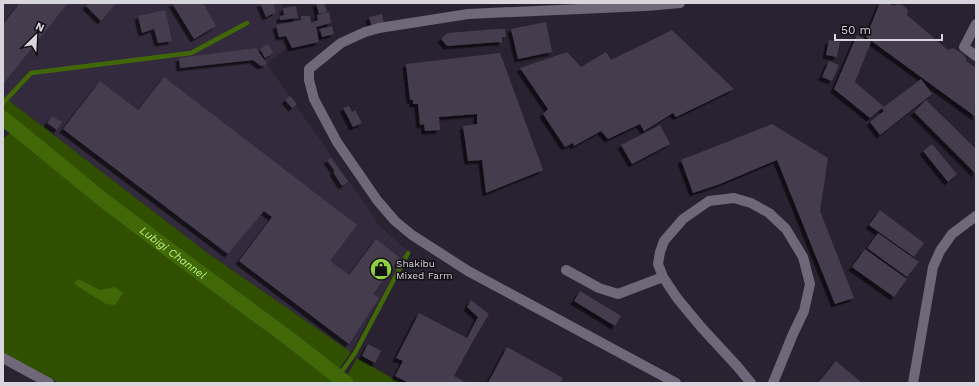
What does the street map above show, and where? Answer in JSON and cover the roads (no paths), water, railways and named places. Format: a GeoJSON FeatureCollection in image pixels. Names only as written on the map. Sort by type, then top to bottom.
{"type":"FeatureCollection","features":[{"type":"Feature","properties":{"kind":"street"},"geometry":{"type":"LineString","coordinates":[[676,383],[468,271],[412,235],[395,221],[377,200],[337,142],[314,99],[309,80],[309,69],[341,43],[365,32],[379,28],[468,14],[646,6],[680,3]]}},
{"type":"Feature","properties":{"kind":"street"},"geometry":{"type":"LineString","coordinates":[[976,24],[964,47],[976,56]]}},
{"type":"Feature","properties":{"kind":"street"},"geometry":{"type":"LineString","coordinates":[[752,383],[677,298],[663,277],[658,264],[664,240],[683,219],[709,201],[734,198],[751,203],[769,213],[786,229],[803,257],[810,284],[804,311],[773,383]]}},
{"type":"Feature","properties":{"kind":"street"},"geometry":{"type":"LineString","coordinates":[[913,383],[933,267],[940,251],[952,234],[976,216]]}},
{"type":"Feature","properties":{"kind":"street"},"geometry":{"type":"LineString","coordinates":[[566,270],[599,288],[618,294],[663,277]]}},
{"type":"Feature","properties":{"kind":"street"},"geometry":{"type":"LineString","coordinates":[[3,358],[49,383]]}},
{"type":"Feature","properties":{"kind":"waterway"},"geometry":{"type":"LineString","coordinates":[[3,103],[31,73],[191,53],[247,23]]}},
{"type":"Feature","properties":{"kind":"waterway","name":"Lubigi Channel"},"geometry":{"type":"LineString","coordinates":[[3,118],[102,199],[287,337],[346,383]]}},
{"type":"Feature","properties":{"kind":"waterway"},"geometry":{"type":"LineString","coordinates":[[338,377],[355,353],[408,253]]}},
{"type":"Feature","properties":{"kind":"place","name":"Shakibu Mixed Farm"},"geometry":{"type":"Point","coordinates":[381,269]}}]}
